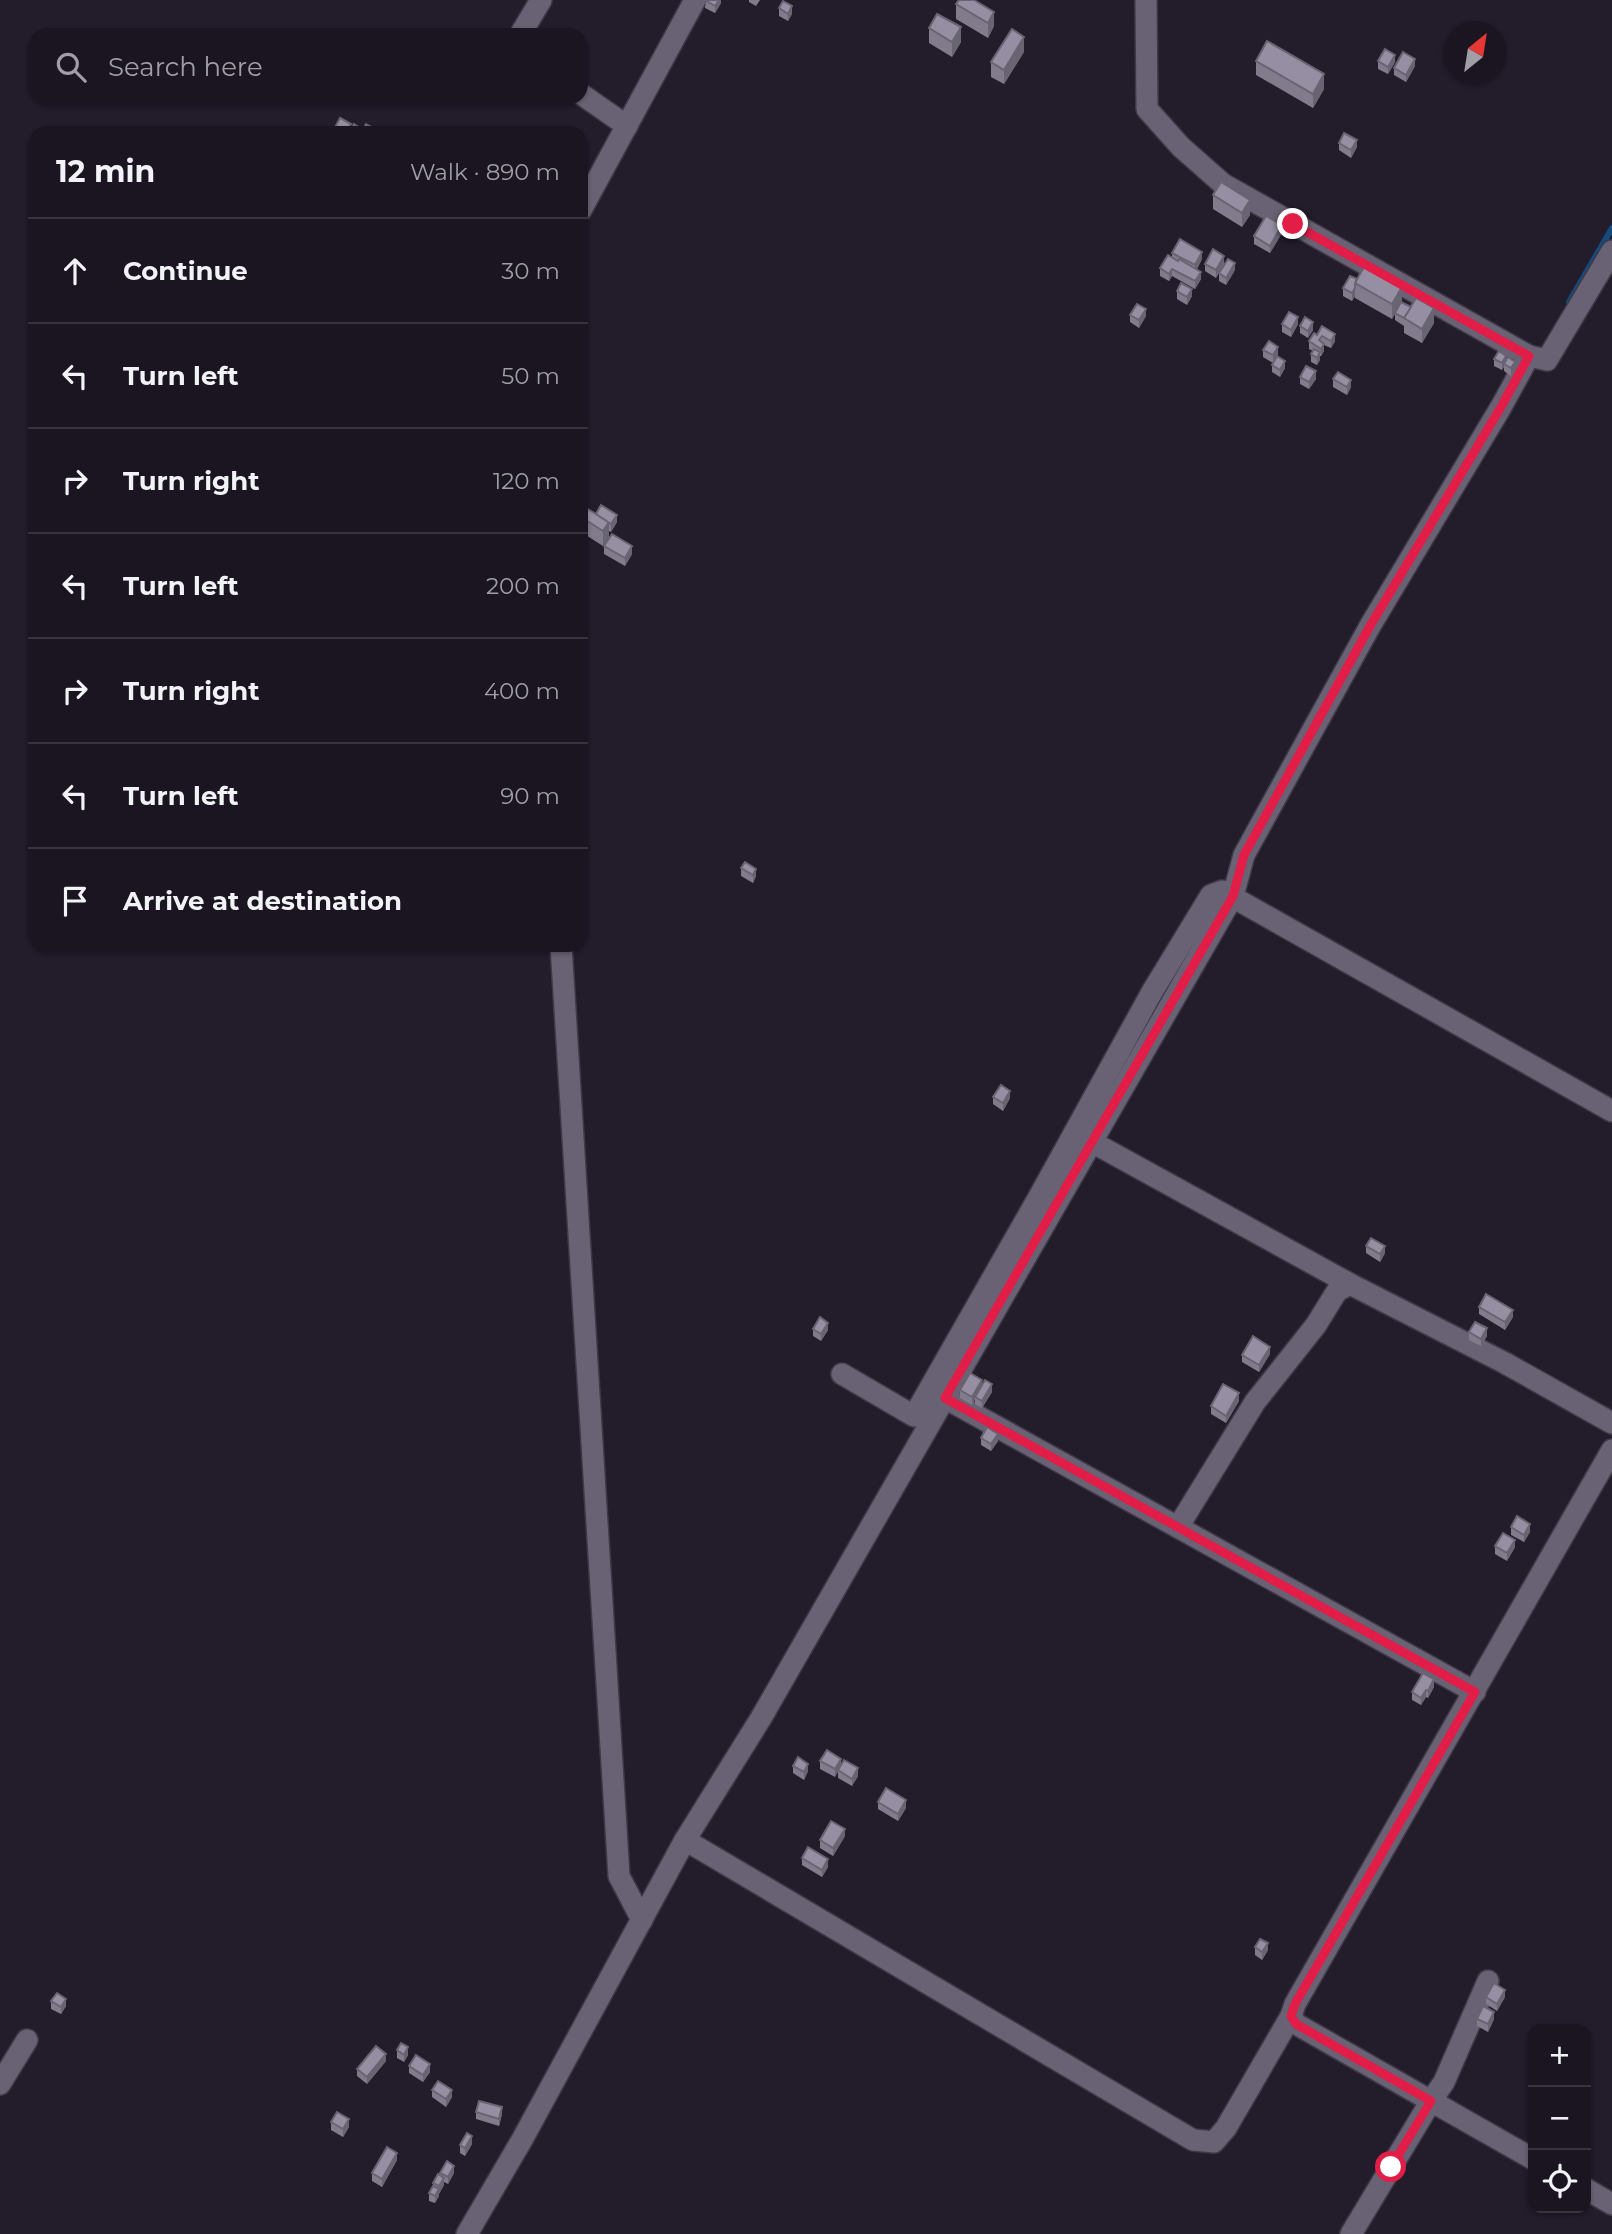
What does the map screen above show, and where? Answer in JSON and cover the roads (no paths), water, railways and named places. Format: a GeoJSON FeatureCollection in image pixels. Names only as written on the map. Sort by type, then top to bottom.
{"type":"FeatureCollection","features":[{"type":"Feature","properties":{"kind":"street"},"geometry":{"type":"LineString","coordinates":[[524,28],[541,0]]}},
{"type":"Feature","properties":{"kind":"street"},"geometry":{"type":"LineString","coordinates":[[588,197],[695,0]]}},
{"type":"Feature","properties":{"kind":"street"},"geometry":{"type":"LineString","coordinates":[[1146,0],[1147,109],[1181,147],[1223,184],[1538,358]]}},
{"type":"Feature","properties":{"kind":"street"},"geometry":{"type":"LineString","coordinates":[[588,99],[626,126]]}},
{"type":"Feature","properties":{"kind":"street"},"geometry":{"type":"LineString","coordinates":[[467,2234],[523,2138],[685,1840],[761,1718],[1233,896],[1244,855],[1370,626],[1501,407],[1612,251]]}},
{"type":"Feature","properties":{"kind":"street"},"geometry":{"type":"LineString","coordinates":[[842,1374],[914,1416],[1152,992],[1211,895],[1222,891],[1612,1111]]}},
{"type":"Feature","properties":{"kind":"street"},"geometry":{"type":"LineString","coordinates":[[561,952],[619,1876],[642,1920]]}},
{"type":"Feature","properties":{"kind":"street"},"geometry":{"type":"LineString","coordinates":[[1092,1142],[1350,1284],[1505,1363],[1612,1423]]}},
{"type":"Feature","properties":{"kind":"street"},"geometry":{"type":"LineString","coordinates":[[1178,1527],[1255,1402],[1317,1325],[1337,1290],[1350,1284]]}},
{"type":"Feature","properties":{"kind":"street"},"geometry":{"type":"LineString","coordinates":[[945,1398],[1475,1692]]}},
{"type":"Feature","properties":{"kind":"street"},"geometry":{"type":"LineString","coordinates":[[685,1840],[1194,2140],[1214,2142],[1226,2128],[1291,2016],[1302,1992],[1612,1450]]}},
{"type":"Feature","properties":{"kind":"street"},"geometry":{"type":"LineString","coordinates":[[1350,2234],[1444,2082],[1488,1981]]}},
{"type":"Feature","properties":{"kind":"street"},"geometry":{"type":"LineString","coordinates":[[1291,2016],[1296,2024],[1528,2156]]}},
{"type":"Feature","properties":{"kind":"street"},"geometry":{"type":"LineString","coordinates":[[0,2084],[27,2040]]}},
{"type":"Feature","properties":{"kind":"street"},"geometry":{"type":"LineString","coordinates":[[1591,2192],[1612,2204]]}},
{"type":"Feature","properties":{"kind":"waterway"},"geometry":{"type":"LineString","coordinates":[[1569,302],[1612,228]]}}]}
